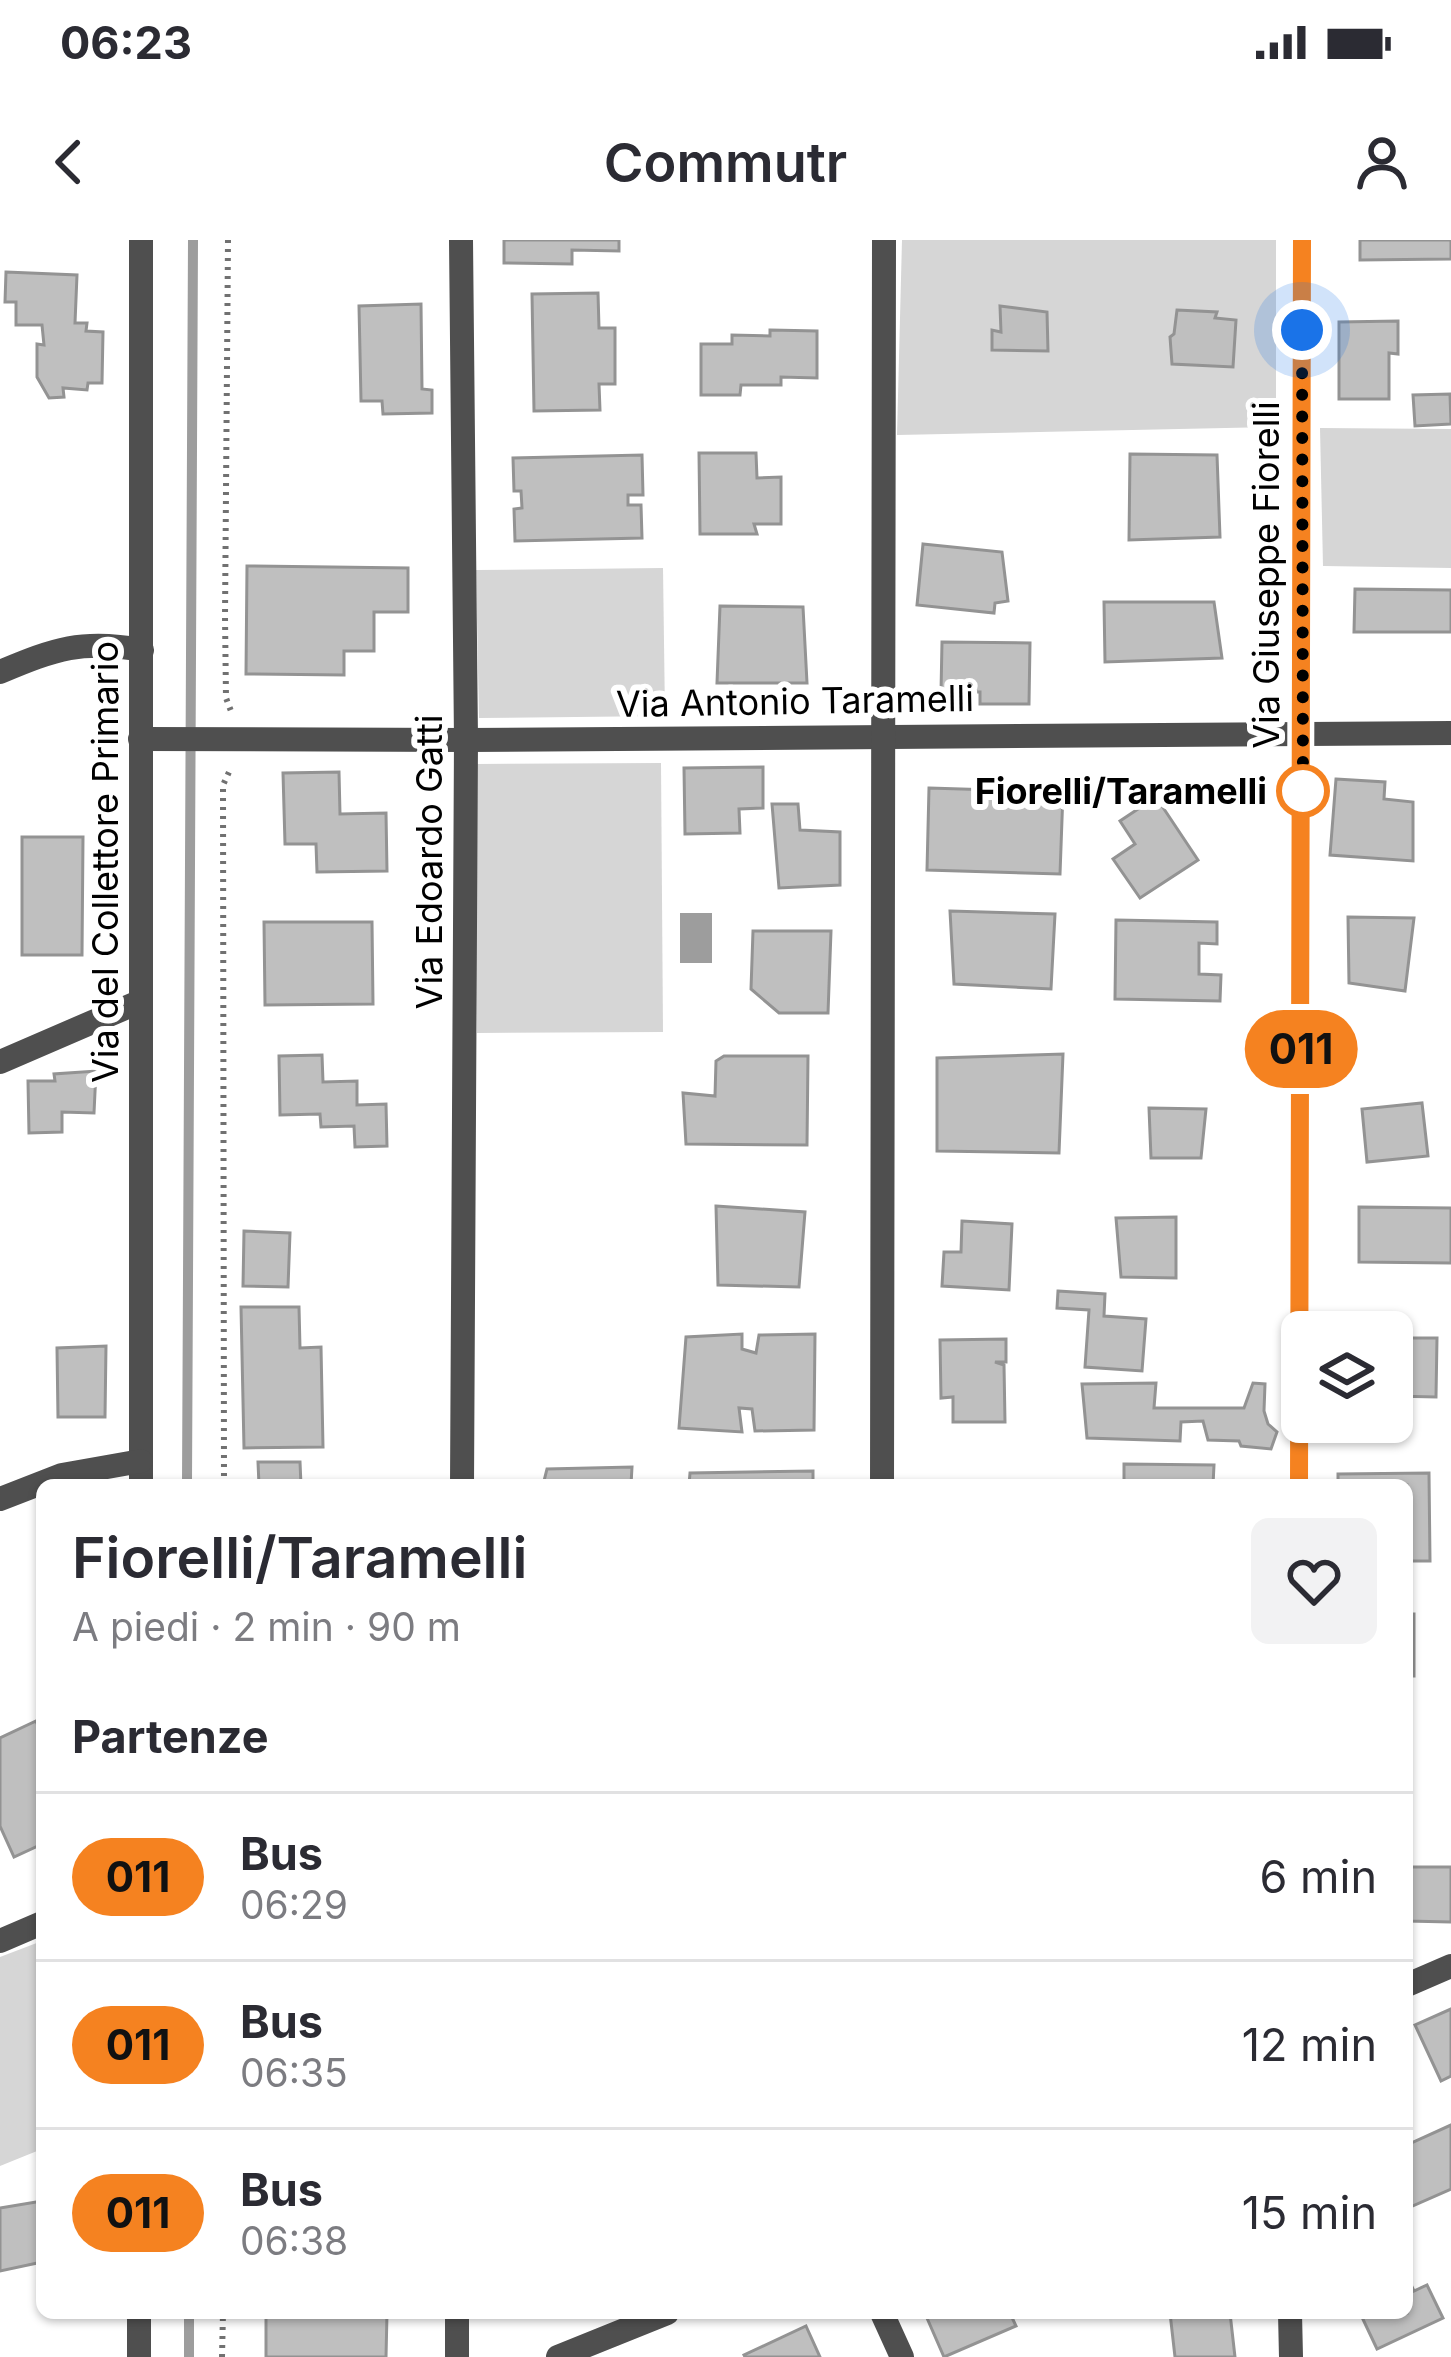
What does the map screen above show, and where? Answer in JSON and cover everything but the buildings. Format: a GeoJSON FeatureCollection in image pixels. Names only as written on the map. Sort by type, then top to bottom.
{"type":"FeatureCollection","features":[{"type":"Feature","properties":{"kind":"street","name":"Via del Collettore Primario"},"geometry":{"type":"LineString","coordinates":[[141,240],[141,1473]]}},
{"type":"Feature","properties":{"kind":"street","name":"Via Edoardo Gatti"},"geometry":{"type":"LineString","coordinates":[[461,240],[466,740],[462,1479]]}},
{"type":"Feature","properties":{"kind":"street"},"geometry":{"type":"LineString","coordinates":[[882,1479],[884,240]]}},
{"type":"Feature","properties":{"kind":"street","name":"Via Giuseppe Fiorelli"},"geometry":{"type":"LineString","coordinates":[[1299,1479],[1302,240]]}},
{"type":"Feature","properties":{"kind":"street"},"geometry":{"type":"LineString","coordinates":[[0,672],[76,644],[142,650]]}},
{"type":"Feature","properties":{"kind":"street","name":"Via Antonio Taramelli"},"geometry":{"type":"LineString","coordinates":[[140,739],[1451,734]]}},
{"type":"Feature","properties":{"kind":"street"},"geometry":{"type":"LineString","coordinates":[[0,1062],[139,1002]]}},
{"type":"Feature","properties":{"kind":"street"},"geometry":{"type":"LineString","coordinates":[[52,1479],[141,1473]]}},
{"type":"Feature","properties":{"kind":"street"},"geometry":{"type":"LineString","coordinates":[[0,1499],[36,1485]]}},
{"type":"Feature","properties":{"kind":"street"},"geometry":{"type":"LineString","coordinates":[[0,1941],[36,1926]]}},
{"type":"Feature","properties":{"kind":"street"},"geometry":{"type":"LineString","coordinates":[[1413,1982],[1451,1966]]}},
{"type":"Feature","properties":{"kind":"street"},"geometry":{"type":"LineString","coordinates":[[139,2319],[139,2357]]}},
{"type":"Feature","properties":{"kind":"street"},"geometry":{"type":"LineString","coordinates":[[457,2319],[457,2357]]}},
{"type":"Feature","properties":{"kind":"street"},"geometry":{"type":"LineString","coordinates":[[559,2357],[652,2319]]}},
{"type":"Feature","properties":{"kind":"street"},"geometry":{"type":"LineString","coordinates":[[885,2319],[902,2357]]}},
{"type":"Feature","properties":{"kind":"street"},"geometry":{"type":"LineString","coordinates":[[1290,2319],[1291,2357]]}},
{"type":"Feature","properties":{"kind":"path"},"geometry":{"type":"LineString","coordinates":[[224,1479],[224,785],[236,755],[236,719],[226,698],[228,240]]}},
{"type":"Feature","properties":{"kind":"path"},"geometry":{"type":"LineString","coordinates":[[222,2357],[223,2319]]}},
{"type":"Feature","properties":{"kind":"shaded area"},"geometry":{"type":"Polygon","coordinates":[[[902,240],[1276,240],[1276,427],[897,435],[902,240]]]}},
{"type":"Feature","properties":{"kind":"shaded area"},"geometry":{"type":"Polygon","coordinates":[[[1320,428],[1451,429],[1451,568],[1323,566],[1320,428]]]}},
{"type":"Feature","properties":{"kind":"shaded area"},"geometry":{"type":"Polygon","coordinates":[[[663,568],[665,716],[479,718],[476,570],[663,568]]]}},
{"type":"Feature","properties":{"kind":"shaded area"},"geometry":{"type":"Polygon","coordinates":[[[661,763],[663,1032],[477,1033],[475,764],[661,763]]]}},
{"type":"Feature","properties":{"kind":"shaded area"},"geometry":{"type":"Polygon","coordinates":[[[680,913],[712,913],[712,963],[680,963],[680,913]]]}},
{"type":"Feature","properties":{"kind":"shaded area"},"geometry":{"type":"Polygon","coordinates":[[[36,1943],[36,2151],[0,2166],[0,1957],[36,1943]]]}},
{"type":"Feature","properties":{"kind":"waterway"},"geometry":{"type":"LineString","coordinates":[[187,1479],[193,240]]}},
{"type":"Feature","properties":{"kind":"waterway"},"geometry":{"type":"LineString","coordinates":[[189,2319],[189,2357]]}},
{"type":"Feature","properties":{"kind":"bus line","name":"011"},"geometry":{"type":"LineString","coordinates":[[1299,1479],[1302,240]]}},
{"type":"Feature","properties":{"kind":"place","name":"Fiorelli/Taramelli"},"geometry":{"type":"Point","coordinates":[1303,791]}},
{"type":"Feature","properties":{"kind":"route"},"geometry":{"type":"LineString","coordinates":[[1302,330],[1303,791]]}}]}
